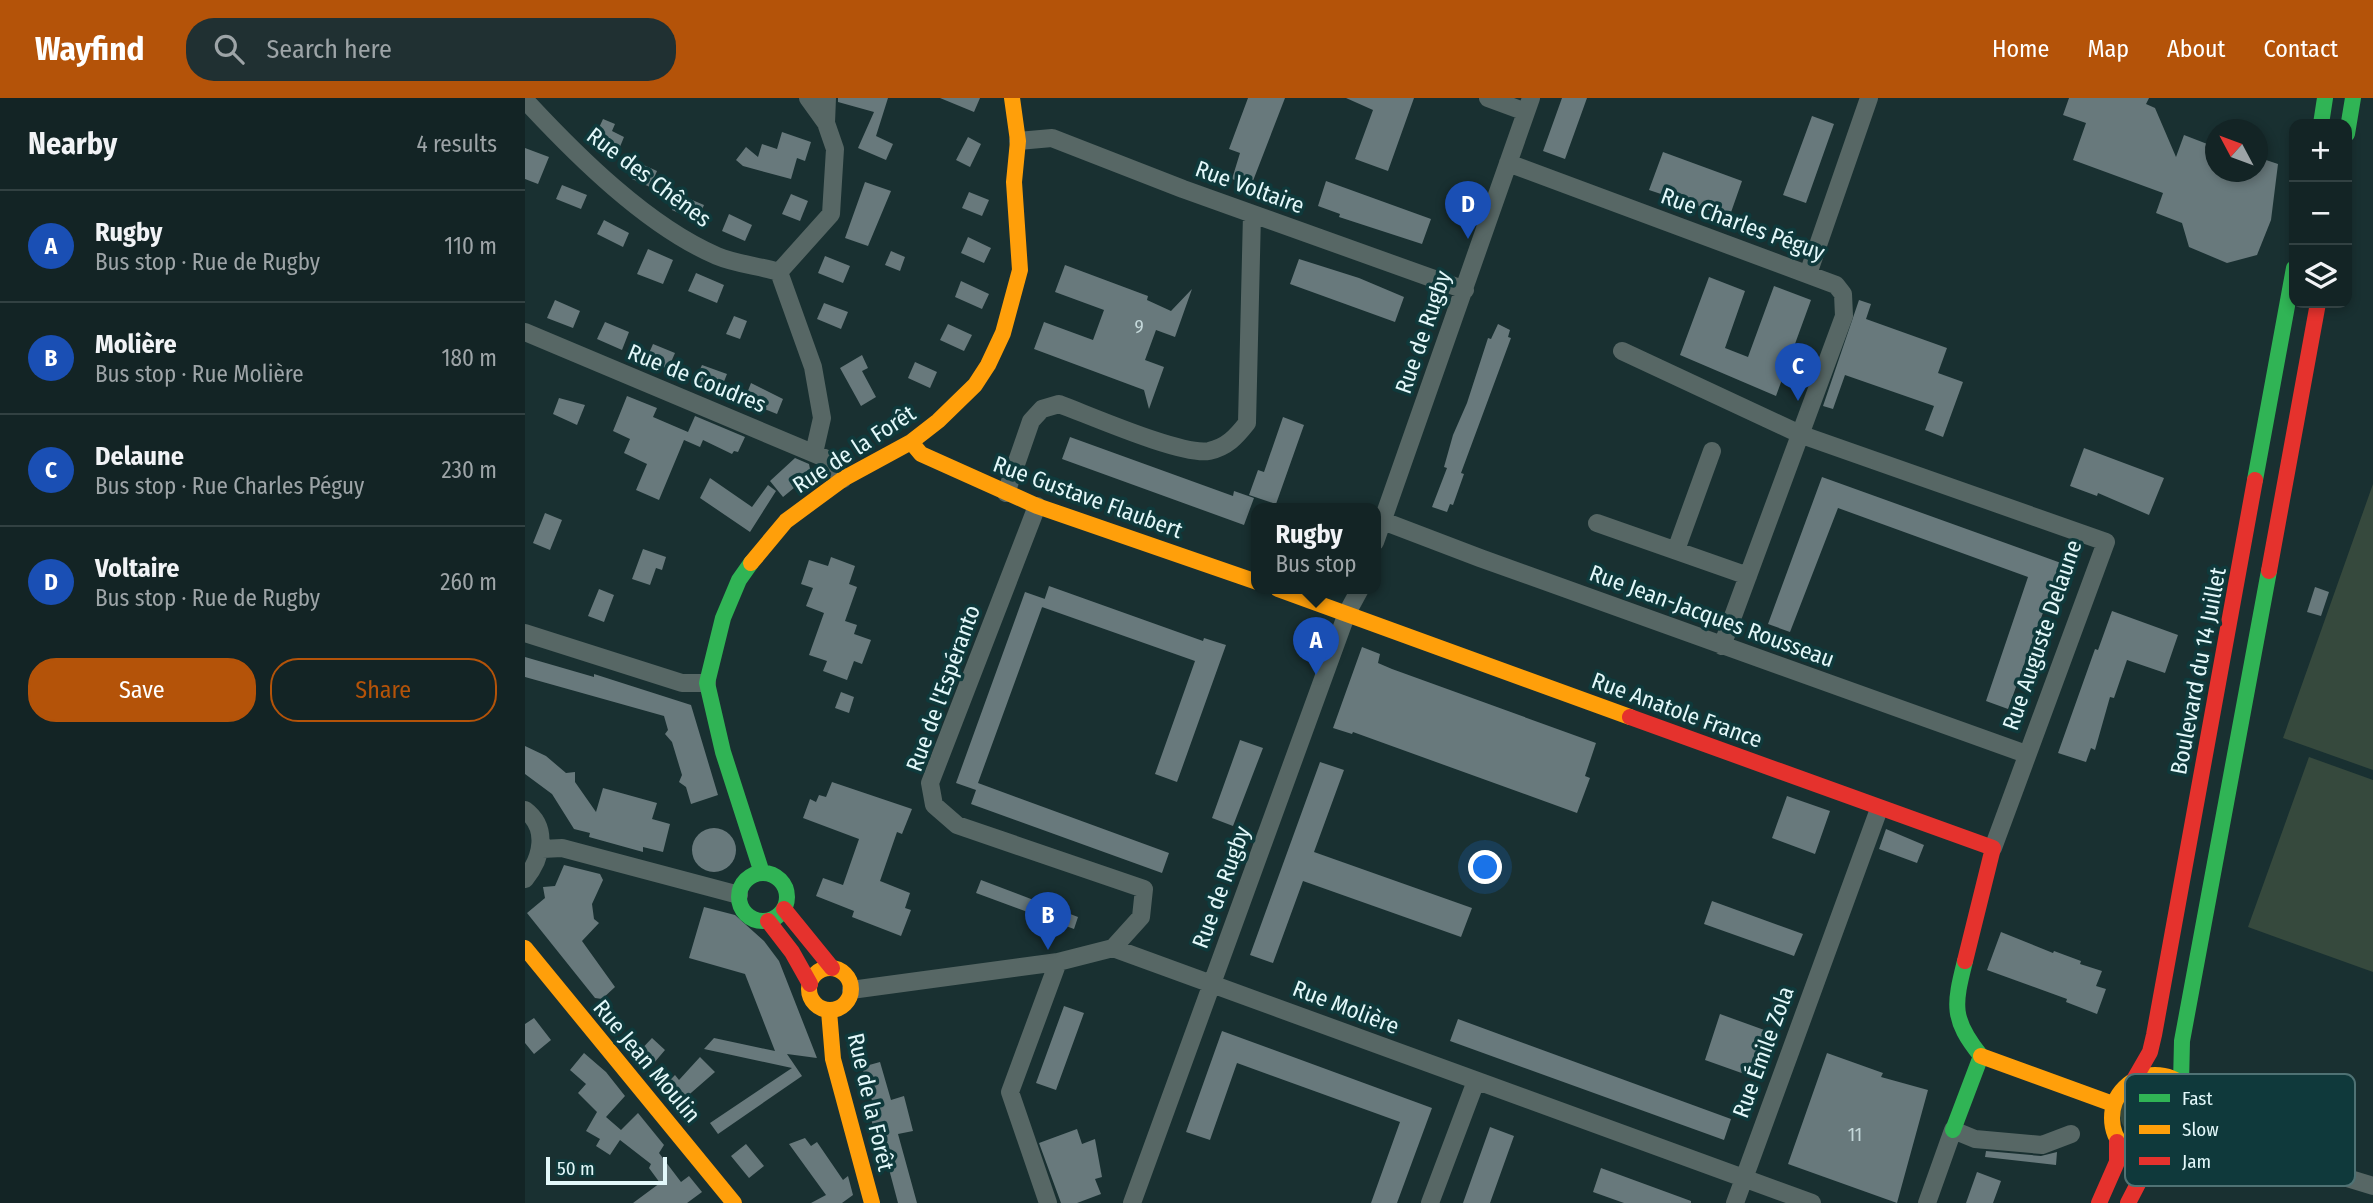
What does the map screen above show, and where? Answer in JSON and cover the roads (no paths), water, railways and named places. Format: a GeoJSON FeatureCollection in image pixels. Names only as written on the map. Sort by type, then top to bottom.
{"type":"FeatureCollection","features":[{"type":"Feature","properties":{"kind":"street"},"geometry":{"type":"LineString","coordinates":[[808,98],[826,123],[835,149],[831,214],[779,272],[813,367],[823,418],[814,453]]}},
{"type":"Feature","properties":{"kind":"street"},"geometry":{"type":"LineString","coordinates":[[826,123],[827,98]]}},
{"type":"Feature","properties":{"kind":"street","name":"Rue de la Forêt"},"geometry":{"type":"LineString","coordinates":[[762,873],[723,752],[707,683],[723,618],[739,580],[760,549],[786,521],[843,479],[911,442],[938,421],[975,385],[1003,333],[1020,270],[1014,182],[1018,141],[1012,98]]}},
{"type":"Feature","properties":{"kind":"street"},"geometry":{"type":"LineString","coordinates":[[1488,98],[1529,105]]}},
{"type":"Feature","properties":{"kind":"street"},"geometry":{"type":"LineString","coordinates":[[1808,274],[1869,98]]}},
{"type":"Feature","properties":{"kind":"street"},"geometry":{"type":"LineString","coordinates":[[2322,119],[2325,98]]}},
{"type":"Feature","properties":{"kind":"street"},"geometry":{"type":"LineString","coordinates":[[2350,119],[2353,98]]}},
{"type":"Feature","properties":{"kind":"street","name":"Rue des Chênes"},"geometry":{"type":"LineString","coordinates":[[525,100],[567,146],[677,236],[719,257],[779,272]]}},
{"type":"Feature","properties":{"kind":"street","name":"Rue de Rugby"},"geometry":{"type":"LineString","coordinates":[[1381,526],[1529,105]]}},
{"type":"Feature","properties":{"kind":"street","name":"Rue Voltaire"},"geometry":{"type":"LineString","coordinates":[[1018,141],[1052,138],[1252,214],[1465,290]]}},
{"type":"Feature","properties":{"kind":"street","name":"Rue Charles Péguy"},"geometry":{"type":"LineString","coordinates":[[1508,163],[1836,285],[1843,295],[1846,306],[1802,435],[1722,646]]}},
{"type":"Feature","properties":{"kind":"street"},"geometry":{"type":"LineString","coordinates":[[1006,493],[1031,421],[1042,409],[1059,404],[1182,449],[1207,452],[1230,443],[1247,424],[1252,214]]}},
{"type":"Feature","properties":{"kind":"street","name":"Boulevard du 14 Juillet"},"geometry":{"type":"LineString","coordinates":[[2137,1074],[2150,1052],[2154,1035],[2289,295]]}},
{"type":"Feature","properties":{"kind":"street"},"geometry":{"type":"LineString","coordinates":[[2181,1074],[2182,1041],[2317,308]]}},
{"type":"Feature","properties":{"kind":"street","name":"Rue de Coudres"},"geometry":{"type":"LineString","coordinates":[[525,332],[827,459],[843,479]]}},
{"type":"Feature","properties":{"kind":"street"},"geometry":{"type":"LineString","coordinates":[[1622,351],[1802,435]]}},
{"type":"Feature","properties":{"kind":"street","name":"Rue Auguste Delaune"},"geometry":{"type":"LineString","coordinates":[[1802,435],[2106,542],[1993,848]]}},
{"type":"Feature","properties":{"kind":"street","name":"Rue Gustave Flaubert"},"geometry":{"type":"LineString","coordinates":[[911,442],[921,454],[1037,506],[1251,580]]}},
{"type":"Feature","properties":{"kind":"street"},"geometry":{"type":"LineString","coordinates":[[1676,550],[1712,451]]}},
{"type":"Feature","properties":{"kind":"street","name":"Rue de l'Espéranto"},"geometry":{"type":"LineString","coordinates":[[1037,506],[930,783],[934,804],[957,825],[1144,890],[1141,916],[1113,948]]}},
{"type":"Feature","properties":{"kind":"street","name":"Rue Jean-Jacques Rousseau"},"geometry":{"type":"LineString","coordinates":[[1383,521],[2026,754]]}},
{"type":"Feature","properties":{"kind":"street"},"geometry":{"type":"LineString","coordinates":[[1597,523],[1748,576]]}},
{"type":"Feature","properties":{"kind":"street"},"geometry":{"type":"LineString","coordinates":[[1292,594],[1347,613]]}},
{"type":"Feature","properties":{"kind":"street","name":"Rue de Rugby"},"geometry":{"type":"LineString","coordinates":[[1132,1203],[1347,613],[1357,594]]}},
{"type":"Feature","properties":{"kind":"street","name":"Rue Anatole France"},"geometry":{"type":"LineString","coordinates":[[1347,613],[1879,809],[1993,848]]}},
{"type":"Feature","properties":{"kind":"street"},"geometry":{"type":"LineString","coordinates":[[525,633],[682,683],[707,683]]}},
{"type":"Feature","properties":{"kind":"street","name":"Rue Émile Zola"},"geometry":{"type":"LineString","coordinates":[[1735,1203],[1879,809]]}},
{"type":"Feature","properties":{"kind":"street"},"geometry":{"type":"LineString","coordinates":[[525,810],[535,817],[543,849],[537,865],[525,879]]}},
{"type":"Feature","properties":{"kind":"street"},"geometry":{"type":"LineString","coordinates":[[543,849],[562,848],[739,895]]}},
{"type":"Feature","properties":{"kind":"street"},"geometry":{"type":"LineString","coordinates":[[1993,848],[1955,1002],[1964,1035],[1981,1056],[2113,1104],[2112,1130],[2117,1142],[2117,1162],[2099,1203]]}},
{"type":"Feature","properties":{"kind":"street"},"geometry":{"type":"LineString","coordinates":[[785,909],[768,921],[747,915],[739,895],[747,879],[762,873],[782,881],[787,894],[785,909],[832,968],[844,973],[851,990],[1058,962],[1113,948]]}},
{"type":"Feature","properties":{"kind":"street","name":"Rue de la Forêt"},"geometry":{"type":"LineString","coordinates":[[768,921],[792,952],[810,984],[811,998],[819,1007],[829,1011],[846,1002],[851,990]]}},
{"type":"Feature","properties":{"kind":"street","name":"Rue Jean Moulin"},"geometry":{"type":"LineString","coordinates":[[525,948],[734,1203]]}},
{"type":"Feature","properties":{"kind":"street","name":"Rue Molière"},"geometry":{"type":"LineString","coordinates":[[1113,948],[1213,982],[1812,1203]]}},
{"type":"Feature","properties":{"kind":"street"},"geometry":{"type":"LineString","coordinates":[[1048,1203],[1010,1092],[1058,962]]}},
{"type":"Feature","properties":{"kind":"street"},"geometry":{"type":"LineString","coordinates":[[810,984],[816,974],[832,968]]}},
{"type":"Feature","properties":{"kind":"street","name":"Rue de la Forêt"},"geometry":{"type":"LineString","coordinates":[[829,1011],[833,1059],[872,1203]]}},
{"type":"Feature","properties":{"kind":"street"},"geometry":{"type":"LineString","coordinates":[[1927,1203],[1981,1056]]}},
{"type":"Feature","properties":{"kind":"street"},"geometry":{"type":"LineString","coordinates":[[1430,1203],[1476,1081]]}},
{"type":"Feature","properties":{"kind":"street","name":"Boulevard du 14 Juillet"},"geometry":{"type":"LineString","coordinates":[[2113,1104],[2125,1085]]}},
{"type":"Feature","properties":{"kind":"street"},"geometry":{"type":"LineString","coordinates":[[1953,1130],[1975,1139],[2042,1145],[2071,1134]]}},
{"type":"Feature","properties":{"kind":"street"},"geometry":{"type":"LineString","coordinates":[[2117,1142],[2125,1148]]}},
{"type":"Feature","properties":{"kind":"street"},"geometry":{"type":"LineString","coordinates":[[2355,1180],[2373,1186]]}},
{"type":"Feature","properties":{"kind":"street"},"geometry":{"type":"LineString","coordinates":[[2128,1203],[2137,1186]]}},
{"type":"Feature","properties":{"kind":"place","name":"Voltaire"},"geometry":{"type":"Point","coordinates":[1468,239]}},
{"type":"Feature","properties":{"kind":"place","name":"Delaune"},"geometry":{"type":"Point","coordinates":[1798,401]}},
{"type":"Feature","properties":{"kind":"place","name":"Rugby"},"geometry":{"type":"Point","coordinates":[1316,675]}},
{"type":"Feature","properties":{"kind":"place","name":"Molière"},"geometry":{"type":"Point","coordinates":[1048,950]}}]}
